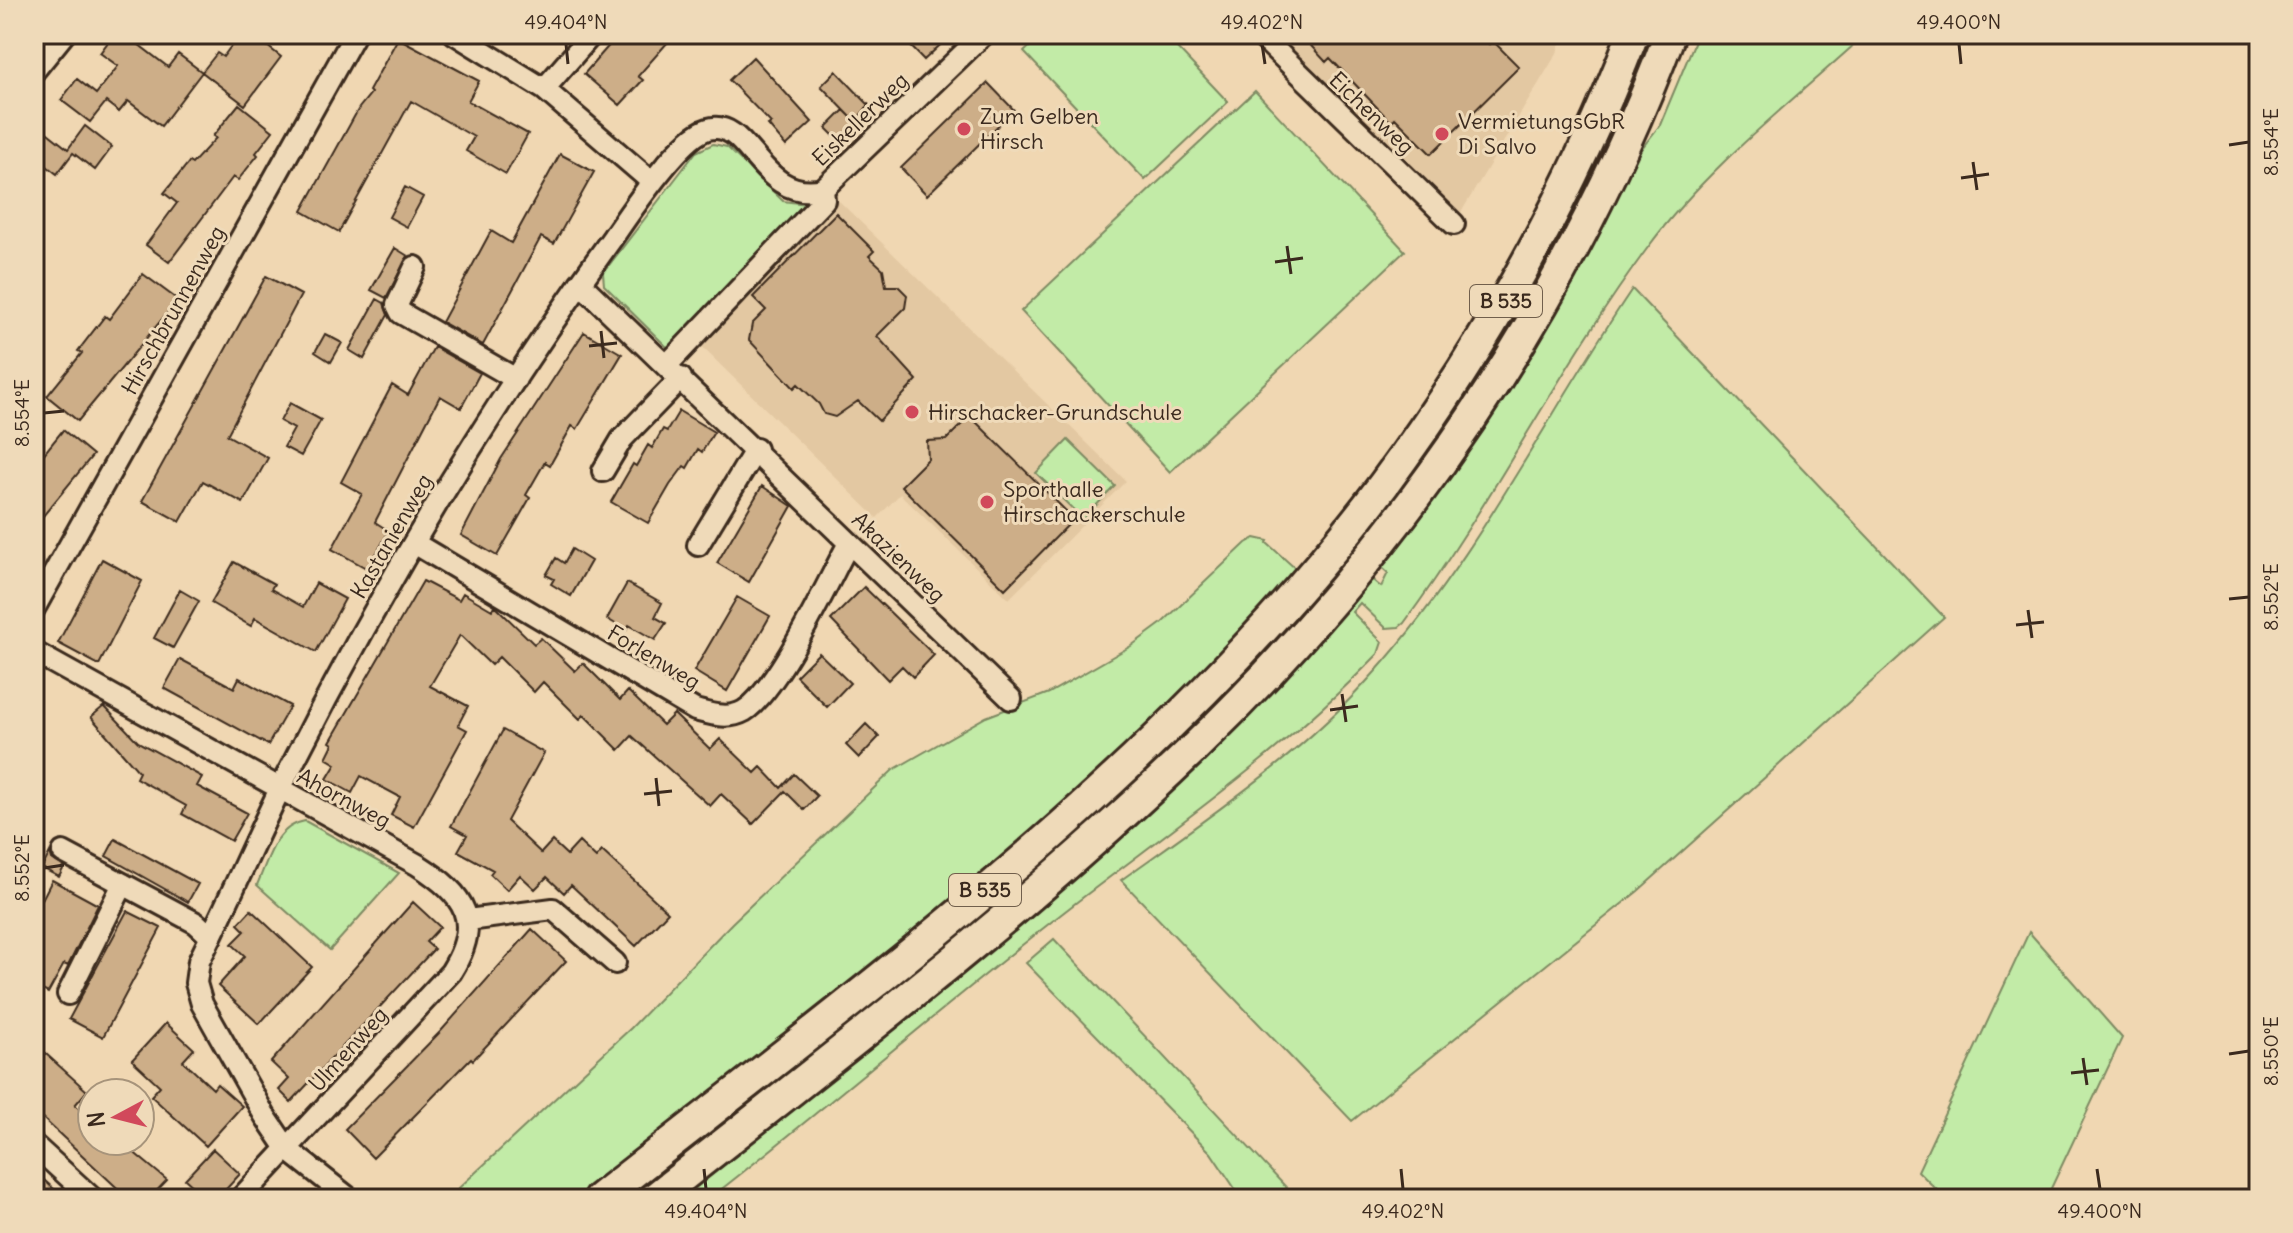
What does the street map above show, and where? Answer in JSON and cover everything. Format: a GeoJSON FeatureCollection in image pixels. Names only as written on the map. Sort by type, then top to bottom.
{"type":"FeatureCollection","features":[{"type":"Feature","properties":{"kind":"highway","name":"B 535"},"geometry":{"type":"LineString","coordinates":[[599,1199],[991,885],[1165,728],[1295,592],[1382,486],[1453,387],[1503,306],[1580,159],[1633,34]]}},
{"type":"Feature","properties":{"kind":"highway","name":"B 535"},"geometry":{"type":"LineString","coordinates":[[654,1199],[920,988],[1079,854],[1194,748],[1304,632],[1412,503],[1490,391],[1530,327],[1600,197],[1670,34]]}},
{"type":"Feature","properties":{"kind":"street"},"geometry":{"type":"LineString","coordinates":[[34,71],[64,34]]}},
{"type":"Feature","properties":{"kind":"street","name":"Hirschbrunnenweg"},"geometry":{"type":"LineString","coordinates":[[34,609],[355,34]]}},
{"type":"Feature","properties":{"kind":"street"},"geometry":{"type":"LineString","coordinates":[[455,34],[544,89],[652,182]]}},
{"type":"Feature","properties":{"kind":"street"},"geometry":{"type":"LineString","coordinates":[[544,89],[592,34]]}},
{"type":"Feature","properties":{"kind":"street","name":"Eiskellerweg"},"geometry":{"type":"LineString","coordinates":[[652,182],[695,135],[711,127],[739,138],[782,186],[796,192],[823,189],[984,34]]}},
{"type":"Feature","properties":{"kind":"street","name":"Eichenweg"},"geometry":{"type":"LineString","coordinates":[[1259,34],[1454,224]]}},
{"type":"Feature","properties":{"kind":"street","name":"Kastanienweg"},"geometry":{"type":"LineString","coordinates":[[350,1199],[288,1150],[265,1116],[202,1004],[196,983],[199,961],[280,790],[414,543],[516,379],[652,182]]}},
{"type":"Feature","properties":{"kind":"street"},"geometry":{"type":"LineString","coordinates":[[603,471],[622,439],[674,372],[824,200],[823,189]]}},
{"type":"Feature","properties":{"kind":"street"},"geometry":{"type":"LineString","coordinates":[[415,267],[397,305],[401,313],[516,379]]}},
{"type":"Feature","properties":{"kind":"street","name":"Akazienweg"},"geometry":{"type":"LineString","coordinates":[[580,283],[756,449],[1011,699]]}},
{"type":"Feature","properties":{"kind":"street"},"geometry":{"type":"LineString","coordinates":[[698,545],[756,449]]}},
{"type":"Feature","properties":{"kind":"street","name":"Forlenweg"},"geometry":{"type":"LineString","coordinates":[[414,543],[695,710],[723,717],[742,712],[766,692],[849,543]]}},
{"type":"Feature","properties":{"kind":"street","name":"Ahornweg"},"geometry":{"type":"LineString","coordinates":[[34,652],[446,883],[461,899],[468,920]]}},
{"type":"Feature","properties":{"kind":"street"},"geometry":{"type":"LineString","coordinates":[[63,852],[196,923],[211,937]]}},
{"type":"Feature","properties":{"kind":"street"},"geometry":{"type":"LineString","coordinates":[[68,994],[123,884]]}},
{"type":"Feature","properties":{"kind":"street"},"geometry":{"type":"LineString","coordinates":[[468,920],[553,909],[615,963]]}},
{"type":"Feature","properties":{"kind":"street","name":"Ulmenweg"},"geometry":{"type":"LineString","coordinates":[[240,1199],[451,972],[466,948],[468,920]]}},
{"type":"Feature","properties":{"kind":"street"},"geometry":{"type":"LineString","coordinates":[[34,1145],[93,1199]]}},
{"type":"Feature","properties":{"kind":"shaded area"},"geometry":{"type":"Polygon","coordinates":[[[1272,34],[1563,34],[1557,53],[1454,224],[1272,34]]]}},
{"type":"Feature","properties":{"kind":"shaded area","name":"Hirschacker-Grundschule"},"geometry":{"type":"Polygon","coordinates":[[[838,200],[1126,481],[1009,599],[900,494],[877,518],[698,343],[838,200]]]}},
{"type":"Feature","properties":{"kind":"green space"},"geometry":{"type":"Polygon","coordinates":[[[1043,34],[1164,34],[1228,102],[1145,180],[1024,52],[1043,34]]]}},
{"type":"Feature","properties":{"kind":"green space"},"geometry":{"type":"Polygon","coordinates":[[[1646,34],[1654,34],[1593,178],[1570,226],[1493,363],[1465,407],[1380,523],[1286,633],[1186,736],[971,929],[632,1199],[622,1199],[999,896],[1456,406],[1521,302],[1646,34]]]}},
{"type":"Feature","properties":{"kind":"green space"},"geometry":{"type":"Polygon","coordinates":[[[1698,34],[1866,34],[1724,162],[1671,217],[1585,339],[1468,530],[1404,623],[1399,627],[1386,628],[1360,603],[1352,612],[1382,642],[1378,654],[1306,723],[1268,754],[1027,941],[709,1199],[674,1199],[1369,577],[1381,587],[1388,573],[1379,565],[1635,157],[1660,125],[1698,34]]]}},
{"type":"Feature","properties":{"kind":"green space"},"geometry":{"type":"Polygon","coordinates":[[[1255,91],[1405,251],[1170,472],[1021,311],[1255,91]]]}},
{"type":"Feature","properties":{"kind":"green space"},"geometry":{"type":"Polygon","coordinates":[[[713,144],[727,147],[783,201],[815,205],[672,352],[604,285],[603,273],[696,152],[713,144]]]}},
{"type":"Feature","properties":{"kind":"green space"},"geometry":{"type":"Polygon","coordinates":[[[1632,289],[1944,617],[1638,891],[1352,1121],[1121,880],[1286,757],[1375,672],[1447,582],[1632,289]]]}},
{"type":"Feature","properties":{"kind":"green space"},"geometry":{"type":"Polygon","coordinates":[[[1068,440],[1115,486],[1083,519],[1036,473],[1068,440]]]}},
{"type":"Feature","properties":{"kind":"green space"},"geometry":{"type":"Polygon","coordinates":[[[1255,538],[1268,541],[1297,570],[1181,694],[1056,811],[810,1016],[578,1199],[447,1199],[631,1028],[732,923],[893,770],[986,717],[1049,693],[1131,646],[1162,623],[1255,538]]]}},
{"type":"Feature","properties":{"kind":"green space"},"geometry":{"type":"Polygon","coordinates":[[[305,821],[399,873],[330,950],[257,885],[280,837],[295,824],[305,821]]]}},
{"type":"Feature","properties":{"kind":"green space"},"geometry":{"type":"Polygon","coordinates":[[[2029,932],[2122,1038],[2046,1199],[1946,1199],[1918,1171],[2029,932]]]}},
{"type":"Feature","properties":{"kind":"green space"},"geometry":{"type":"Polygon","coordinates":[[[1054,939],[1297,1199],[1242,1199],[1211,1153],[1026,963],[1054,939]]]}},
{"type":"Feature","properties":{"kind":"building"},"geometry":{"type":"Polygon","coordinates":[[[114,34],[145,34],[138,44],[168,67],[178,54],[202,72],[161,126],[128,101],[119,112],[106,102],[90,122],[61,100],[77,79],[96,94],[118,66],[100,53],[114,34]]]}},
{"type":"Feature","properties":{"kind":"building"},"geometry":{"type":"Polygon","coordinates":[[[240,34],[252,34],[281,57],[245,105],[202,72],[217,53],[223,57],[240,34]]]}},
{"type":"Feature","properties":{"kind":"building"},"geometry":{"type":"Polygon","coordinates":[[[619,34],[675,34],[638,76],[643,80],[620,105],[584,74],[619,34]]]}},
{"type":"Feature","properties":{"kind":"building"},"geometry":{"type":"Polygon","coordinates":[[[899,34],[952,34],[924,60],[899,34]]]}},
{"type":"Feature","properties":{"kind":"building"},"geometry":{"type":"Polygon","coordinates":[[[1307,34],[1480,34],[1489,44],[1492,40],[1519,67],[1431,154],[1395,118],[1391,122],[1330,58],[1326,62],[1311,46],[1315,43],[1307,34]]]}},
{"type":"Feature","properties":{"kind":"building"},"geometry":{"type":"Polygon","coordinates":[[[398,38],[479,81],[468,101],[528,134],[506,174],[466,151],[474,137],[411,101],[339,232],[302,211],[359,108],[371,93],[369,91],[398,38]]]}},
{"type":"Feature","properties":{"kind":"building"},"geometry":{"type":"Polygon","coordinates":[[[753,57],[812,122],[786,146],[768,125],[771,123],[729,80],[753,57]]]}},
{"type":"Feature","properties":{"kind":"building"},"geometry":{"type":"Polygon","coordinates":[[[836,71],[869,105],[839,141],[826,128],[844,110],[851,117],[821,86],[836,71]]]}},
{"type":"Feature","properties":{"kind":"building"},"geometry":{"type":"Polygon","coordinates":[[[988,83],[1014,110],[927,195],[901,168],[988,83]]]}},
{"type":"Feature","properties":{"kind":"building"},"geometry":{"type":"Polygon","coordinates":[[[239,104],[273,131],[256,153],[258,155],[238,180],[233,177],[169,262],[146,245],[177,203],[164,193],[189,162],[192,164],[216,138],[213,136],[239,104]]]}},
{"type":"Feature","properties":{"kind":"building"},"geometry":{"type":"Polygon","coordinates":[[[34,122],[68,149],[85,126],[112,147],[95,170],[73,153],[57,174],[34,156],[34,122]]]}},
{"type":"Feature","properties":{"kind":"building"},"geometry":{"type":"Polygon","coordinates":[[[560,154],[594,172],[554,244],[541,237],[483,345],[442,322],[491,231],[511,243],[560,154]]]}},
{"type":"Feature","properties":{"kind":"building"},"geometry":{"type":"Polygon","coordinates":[[[405,187],[423,197],[407,227],[389,217],[405,187]]]}},
{"type":"Feature","properties":{"kind":"building"},"geometry":{"type":"Polygon","coordinates":[[[836,213],[874,251],[869,256],[883,269],[886,286],[898,286],[907,295],[905,308],[877,336],[917,380],[879,421],[858,401],[835,417],[824,414],[819,404],[798,384],[794,388],[749,340],[752,324],[766,310],[753,297],[836,213]]]}},
{"type":"Feature","properties":{"kind":"building"},"geometry":{"type":"Polygon","coordinates":[[[395,248],[408,256],[386,298],[371,290],[395,248]]]}},
{"type":"Feature","properties":{"kind":"building"},"geometry":{"type":"Polygon","coordinates":[[[143,274],[178,300],[78,421],[47,396],[82,353],[78,351],[105,316],[109,319],[143,274]]]}},
{"type":"Feature","properties":{"kind":"building"},"geometry":{"type":"Polygon","coordinates":[[[266,276],[301,295],[227,435],[268,458],[243,503],[203,481],[180,522],[142,501],[266,276]]]}},
{"type":"Feature","properties":{"kind":"building"},"geometry":{"type":"Polygon","coordinates":[[[377,299],[384,303],[388,315],[364,359],[349,350],[377,299]]]}},
{"type":"Feature","properties":{"kind":"building"},"geometry":{"type":"Polygon","coordinates":[[[584,332],[622,354],[577,429],[572,426],[550,465],[545,462],[526,495],[530,498],[497,556],[461,535],[501,459],[584,332]]]}},
{"type":"Feature","properties":{"kind":"building"},"geometry":{"type":"Polygon","coordinates":[[[325,334],[342,343],[331,362],[315,352],[325,334]]]}},
{"type":"Feature","properties":{"kind":"building"},"geometry":{"type":"Polygon","coordinates":[[[434,347],[480,373],[461,408],[440,396],[375,522],[389,531],[368,569],[332,549],[362,494],[341,482],[392,385],[408,395],[434,347]]]}},
{"type":"Feature","properties":{"kind":"building"},"geometry":{"type":"Polygon","coordinates":[[[290,403],[321,420],[301,456],[284,447],[294,429],[280,421],[290,403]]]}},
{"type":"Feature","properties":{"kind":"building"},"geometry":{"type":"Polygon","coordinates":[[[679,411],[714,432],[702,452],[698,449],[687,468],[684,466],[670,485],[648,523],[611,502],[633,464],[636,466],[648,445],[652,448],[663,429],[667,431],[679,411]]]}},
{"type":"Feature","properties":{"kind":"building","name":"Sporthalle Hirschackerschule"},"geometry":{"type":"Polygon","coordinates":[[[970,416],[1074,519],[1005,589],[901,486],[928,459],[927,441],[946,440],[970,416]]]}},
{"type":"Feature","properties":{"kind":"building"},"geometry":{"type":"Polygon","coordinates":[[[63,430],[93,455],[34,527],[34,466],[63,430]]]}},
{"type":"Feature","properties":{"kind":"building"},"geometry":{"type":"Polygon","coordinates":[[[762,486],[792,506],[749,582],[717,563],[762,486]]]}},
{"type":"Feature","properties":{"kind":"building"},"geometry":{"type":"Polygon","coordinates":[[[572,549],[591,561],[571,596],[551,584],[554,579],[546,575],[556,558],[564,563],[572,549]]]}},
{"type":"Feature","properties":{"kind":"building"},"geometry":{"type":"Polygon","coordinates":[[[102,559],[142,581],[99,665],[58,643],[102,559]]]}},
{"type":"Feature","properties":{"kind":"building"},"geometry":{"type":"Polygon","coordinates":[[[234,562],[274,584],[271,589],[303,607],[316,583],[345,599],[316,652],[255,618],[251,626],[211,603],[234,562]]]}},
{"type":"Feature","properties":{"kind":"building"},"geometry":{"type":"Polygon","coordinates":[[[423,581],[459,600],[463,593],[492,610],[495,606],[534,644],[541,638],[575,671],[583,663],[620,700],[628,691],[663,725],[674,714],[710,749],[720,739],[755,773],[761,767],[781,788],[794,774],[817,796],[804,810],[785,791],[753,824],[721,794],[710,806],[632,736],[619,750],[584,715],[580,719],[543,682],[534,692],[499,657],[491,665],[460,635],[430,686],[468,706],[458,725],[467,730],[414,827],[391,815],[400,797],[361,776],[352,793],[327,779],[336,764],[326,758],[333,744],[330,742],[423,581]]]}},
{"type":"Feature","properties":{"kind":"building"},"geometry":{"type":"Polygon","coordinates":[[[627,583],[662,603],[655,617],[666,623],[655,640],[629,625],[626,630],[607,619],[627,583]]]}},
{"type":"Feature","properties":{"kind":"building"},"geometry":{"type":"Polygon","coordinates":[[[864,587],[934,655],[913,677],[902,666],[888,680],[831,620],[864,587]]]}},
{"type":"Feature","properties":{"kind":"building"},"geometry":{"type":"Polygon","coordinates":[[[180,590],[199,601],[173,648],[154,638],[180,590]]]}},
{"type":"Feature","properties":{"kind":"building"},"geometry":{"type":"Polygon","coordinates":[[[737,597],[770,616],[727,691],[694,671],[737,597]]]}},
{"type":"Feature","properties":{"kind":"building"},"geometry":{"type":"Polygon","coordinates":[[[819,653],[850,683],[827,707],[796,676],[819,653]]]}},
{"type":"Feature","properties":{"kind":"building"},"geometry":{"type":"Polygon","coordinates":[[[180,659],[234,688],[239,678],[290,706],[268,745],[164,688],[180,659]]]}},
{"type":"Feature","properties":{"kind":"building"},"geometry":{"type":"Polygon","coordinates":[[[104,706],[138,742],[202,777],[197,786],[247,813],[231,841],[182,814],[186,806],[136,778],[139,772],[91,717],[104,706]]]}},
{"type":"Feature","properties":{"kind":"building"},"geometry":{"type":"Polygon","coordinates":[[[866,724],[879,737],[859,758],[846,745],[866,724]]]}},
{"type":"Feature","properties":{"kind":"building"},"geometry":{"type":"Polygon","coordinates":[[[503,730],[544,753],[507,821],[541,853],[552,841],[567,855],[579,842],[596,858],[602,851],[668,912],[636,946],[571,885],[564,893],[547,877],[535,889],[520,875],[507,890],[490,874],[493,870],[458,851],[467,835],[451,826],[503,730]]]}},
{"type":"Feature","properties":{"kind":"building"},"geometry":{"type":"Polygon","coordinates":[[[115,839],[198,884],[188,902],[106,856],[115,839]]]}},
{"type":"Feature","properties":{"kind":"building"},"geometry":{"type":"Polygon","coordinates":[[[50,852],[52,859],[64,867],[59,877],[42,868],[50,852]]]}},
{"type":"Feature","properties":{"kind":"building"},"geometry":{"type":"Polygon","coordinates":[[[52,880],[98,905],[68,966],[64,964],[48,993],[34,986],[34,915],[52,880]]]}},
{"type":"Feature","properties":{"kind":"building"},"geometry":{"type":"Polygon","coordinates":[[[413,902],[440,927],[426,942],[434,949],[291,1102],[279,1090],[289,1079],[271,1062],[413,902]]]}},
{"type":"Feature","properties":{"kind":"building"},"geometry":{"type":"Polygon","coordinates":[[[251,910],[312,967],[259,1024],[218,986],[245,956],[232,944],[245,931],[238,924],[251,910]]]}},
{"type":"Feature","properties":{"kind":"building"},"geometry":{"type":"Polygon","coordinates":[[[127,911],[161,928],[103,1037],[69,1019],[127,911]]]}},
{"type":"Feature","properties":{"kind":"building"},"geometry":{"type":"Polygon","coordinates":[[[532,929],[566,961],[473,1060],[471,1058],[373,1158],[345,1129],[441,1031],[532,929]]]}},
{"type":"Feature","properties":{"kind":"building"},"geometry":{"type":"Polygon","coordinates":[[[166,1023],[194,1049],[183,1061],[213,1089],[217,1084],[242,1106],[206,1146],[156,1101],[156,1090],[160,1086],[156,1077],[150,1077],[132,1060],[166,1023]]]}},
{"type":"Feature","properties":{"kind":"building"},"geometry":{"type":"Polygon","coordinates":[[[34,1043],[76,1081],[76,1149],[34,1110],[34,1043]]]}},
{"type":"Feature","properties":{"kind":"building"},"geometry":{"type":"Polygon","coordinates":[[[213,1149],[240,1174],[217,1199],[207,1199],[185,1179],[213,1149]]]}},
{"type":"Feature","properties":{"kind":"building"},"geometry":{"type":"Polygon","coordinates":[[[84,1157],[139,1157],[167,1180],[149,1199],[129,1199],[84,1157]]]}},
{"type":"Feature","properties":{"kind":"building"},"geometry":{"type":"Polygon","coordinates":[[[34,1171],[65,1199],[34,1199],[34,1171]]]}},
{"type":"Feature","properties":{"kind":"place","name":"Zum Gelben Hirsch"},"geometry":{"type":"Point","coordinates":[964,129]}},
{"type":"Feature","properties":{"kind":"place","name":"VermietungsGbR Di Salvo"},"geometry":{"type":"Point","coordinates":[1442,134]}},
{"type":"Feature","properties":{"kind":"place","name":"Hirschacker-Grundschule"},"geometry":{"type":"Point","coordinates":[912,412]}},
{"type":"Feature","properties":{"kind":"place","name":"Sporthalle Hirschackerschule"},"geometry":{"type":"Point","coordinates":[987,502]}}]}
